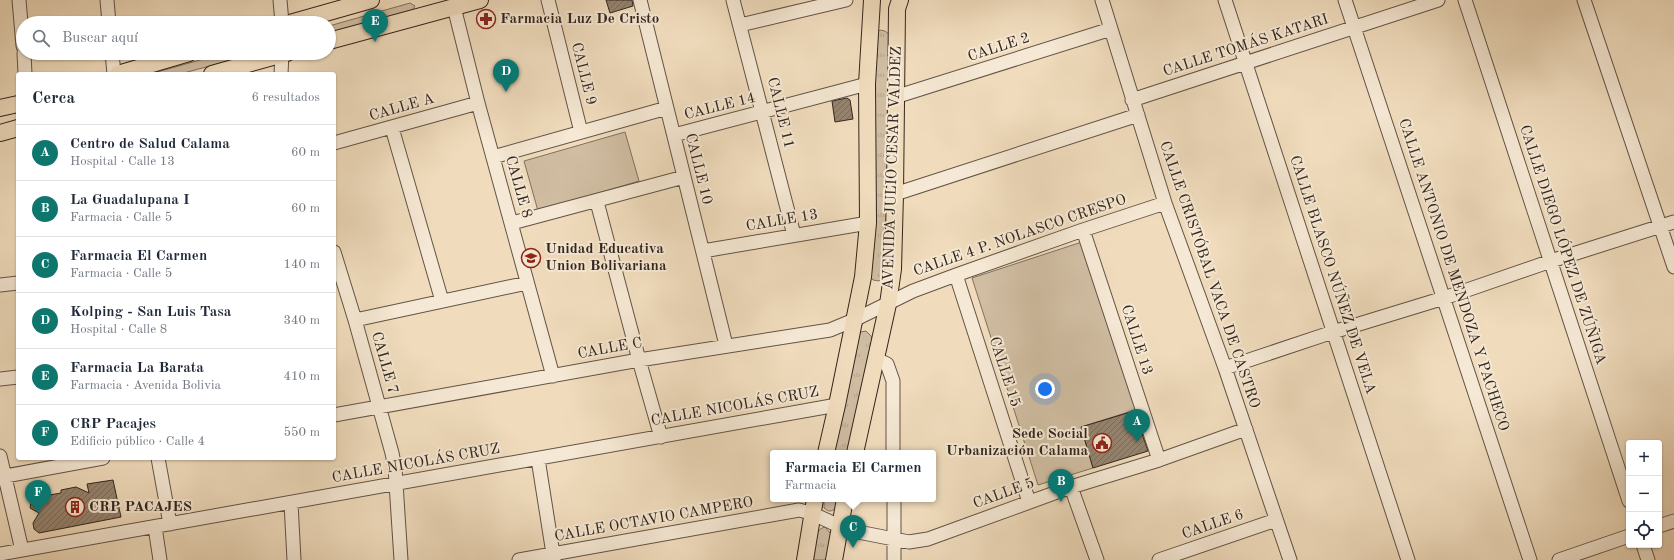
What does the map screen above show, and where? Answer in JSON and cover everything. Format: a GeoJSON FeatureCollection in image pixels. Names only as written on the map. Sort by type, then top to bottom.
{"type":"FeatureCollection","features":[{"type":"Feature","properties":{"kind":"main road"},"geometry":{"type":"LineString","coordinates":[[315,16],[371,0]]}},
{"type":"Feature","properties":{"kind":"main road"},"geometry":{"type":"LineString","coordinates":[[336,39],[480,0]]}},
{"type":"Feature","properties":{"kind":"main road","name":"AVENIDA JULIO CESAR VALDEZ"},"geometry":{"type":"LineString","coordinates":[[827,450],[863,277],[868,223],[867,84],[872,0]]}},
{"type":"Feature","properties":{"kind":"main road","name":"AVENIDA JULIO CESAR VALDEZ"},"geometry":{"type":"LineString","coordinates":[[856,450],[888,304],[893,268],[896,194],[897,9],[900,0]]}},
{"type":"Feature","properties":{"kind":"main road"},"geometry":{"type":"LineString","coordinates":[[125,72],[165,60]]}},
{"type":"Feature","properties":{"kind":"main road"},"geometry":{"type":"LineString","coordinates":[[219,72],[260,60]]}},
{"type":"Feature","properties":{"kind":"main road"},"geometry":{"type":"LineString","coordinates":[[0,108],[16,104]]}},
{"type":"Feature","properties":{"kind":"main road"},"geometry":{"type":"LineString","coordinates":[[0,133],[16,129]]}},
{"type":"Feature","properties":{"kind":"main road"},"geometry":{"type":"LineString","coordinates":[[834,560],[844,502]]}},
{"type":"Feature","properties":{"kind":"main road"},"geometry":{"type":"LineString","coordinates":[[805,560],[813,506]]}},
{"type":"Feature","properties":{"kind":"street"},"geometry":{"type":"LineString","coordinates":[[19,0],[20,16]]}},
{"type":"Feature","properties":{"kind":"street"},"geometry":{"type":"LineString","coordinates":[[107,0],[108,16]]}},
{"type":"Feature","properties":{"kind":"street"},"geometry":{"type":"LineString","coordinates":[[280,0],[281,16]]}},
{"type":"Feature","properties":{"kind":"street","name":"CALLE 9"},"geometry":{"type":"LineString","coordinates":[[548,0],[581,132]]}},
{"type":"Feature","properties":{"kind":"street","name":"CALLE 10"},"geometry":{"type":"LineString","coordinates":[[640,0],[726,346]]}},
{"type":"Feature","properties":{"kind":"street","name":"CALLE 11"},"geometry":{"type":"LineString","coordinates":[[733,0],[764,113],[794,235]]}},
{"type":"Feature","properties":{"kind":"street"},"geometry":{"type":"LineString","coordinates":[[740,26],[846,0]]}},
{"type":"Feature","properties":{"kind":"street","name":"CALLE CRISTÓBAL VACA DE CASTRO"},"geometry":{"type":"LineString","coordinates":[[1102,0],[1165,203],[1225,368],[1290,560]]}},
{"type":"Feature","properties":{"kind":"street","name":"CALLE BLASCO NÚÑEZ DE VELA"},"geometry":{"type":"LineString","coordinates":[[1225,0],[1408,560]]}},
{"type":"Feature","properties":{"kind":"street","name":"CALLE ANTONIO DE MENDOZA Y PACHECO"},"geometry":{"type":"LineString","coordinates":[[1345,0],[1530,560]]}},
{"type":"Feature","properties":{"kind":"street","name":"CALLE TOMÁS KATARI"},"geometry":{"type":"LineString","coordinates":[[1132,100],[1438,0]]}},
{"type":"Feature","properties":{"kind":"street","name":"CALLE DIEGO LÓPEZ DE ZÚÑIGA"},"geometry":{"type":"LineString","coordinates":[[1465,0],[1626,492]]}},
{"type":"Feature","properties":{"kind":"street"},"geometry":{"type":"LineString","coordinates":[[1584,0],[1674,267]]}},
{"type":"Feature","properties":{"kind":"street","name":"CALLE 8"},"geometry":{"type":"LineString","coordinates":[[454,7],[478,103],[553,376]]}},
{"type":"Feature","properties":{"kind":"street","name":"CALLE 2"},"geometry":{"type":"LineString","coordinates":[[896,97],[1111,29]]}},
{"type":"Feature","properties":{"kind":"street"},"geometry":{"type":"LineString","coordinates":[[24,60],[25,72]]}},
{"type":"Feature","properties":{"kind":"street"},"geometry":{"type":"LineString","coordinates":[[113,60],[114,72]]}},
{"type":"Feature","properties":{"kind":"street"},"geometry":{"type":"LineString","coordinates":[[281,72],[283,60]]}},
{"type":"Feature","properties":{"kind":"street","name":"CALLE 14"},"geometry":{"type":"LineString","coordinates":[[674,136],[764,113],[867,84]]}},
{"type":"Feature","properties":{"kind":"street","name":"CALLE A"},"geometry":{"type":"LineString","coordinates":[[336,142],[478,103]]}},
{"type":"Feature","properties":{"kind":"street"},"geometry":{"type":"LineString","coordinates":[[493,157],[667,108]]}},
{"type":"Feature","properties":{"kind":"street"},"geometry":{"type":"LineString","coordinates":[[896,194],[1138,115]]}},
{"type":"Feature","properties":{"kind":"street"},"geometry":{"type":"LineString","coordinates":[[392,128],[442,301]]}},
{"type":"Feature","properties":{"kind":"street"},"geometry":{"type":"LineString","coordinates":[[512,223],[597,202],[684,177]]}},
{"type":"Feature","properties":{"kind":"street"},"geometry":{"type":"LineString","coordinates":[[597,202],[638,360],[661,437]]}},
{"type":"Feature","properties":{"kind":"street","name":"CALLE 4 P. NOLASCO CRESPO"},"geometry":{"type":"LineString","coordinates":[[888,304],[913,291],[956,275],[1165,203]]}},
{"type":"Feature","properties":{"kind":"street"},"geometry":{"type":"LineString","coordinates":[[1225,368],[1674,222]]}},
{"type":"Feature","properties":{"kind":"street","name":"CALLE 13"},"geometry":{"type":"LineString","coordinates":[[703,251],[868,223]]}},
{"type":"Feature","properties":{"kind":"street","name":"CALLE 13"},"geometry":{"type":"LineString","coordinates":[[1083,230],[1159,460]]}},
{"type":"Feature","properties":{"kind":"street","name":"CALLE 7"},"geometry":{"type":"LineString","coordinates":[[336,258],[380,406],[394,460],[401,560]]}},
{"type":"Feature","properties":{"kind":"street","name":"CALLE 15"},"geometry":{"type":"LineString","coordinates":[[956,275],[1029,502]]}},
{"type":"Feature","properties":{"kind":"street"},"geometry":{"type":"LineString","coordinates":[[0,285],[16,283]]}},
{"type":"Feature","properties":{"kind":"street"},"geometry":{"type":"LineString","coordinates":[[355,320],[527,283]]}},
{"type":"Feature","properties":{"kind":"street","name":"CALLE C"},"geometry":{"type":"LineString","coordinates":[[336,415],[638,360],[830,330],[888,304]]}},
{"type":"Feature","properties":{"kind":"street"},"geometry":{"type":"LineString","coordinates":[[876,359],[887,364],[893,381],[894,450]]}},
{"type":"Feature","properties":{"kind":"street"},"geometry":{"type":"LineString","coordinates":[[0,379],[16,377]]}},
{"type":"Feature","properties":{"kind":"street","name":"CALLE NICOLÁS CRUZ"},"geometry":{"type":"LineString","coordinates":[[0,554],[837,405]]}},
{"type":"Feature","properties":{"kind":"street","name":"CALLE 5"},"geometry":{"type":"LineString","coordinates":[[839,526],[848,530],[894,540],[909,542],[928,538],[1072,487],[1159,460],[1246,429]]}},
{"type":"Feature","properties":{"kind":"street"},"geometry":{"type":"LineString","coordinates":[[0,456],[2,477],[22,550]]}},
{"type":"Feature","properties":{"kind":"street"},"geometry":{"type":"LineString","coordinates":[[538,459],[554,557]]}},
{"type":"Feature","properties":{"kind":"street"},"geometry":{"type":"LineString","coordinates":[[2,477],[92,460]]}},
{"type":"Feature","properties":{"kind":"street"},"geometry":{"type":"LineString","coordinates":[[158,460],[170,524]]}},
{"type":"Feature","properties":{"kind":"street"},"geometry":{"type":"LineString","coordinates":[[1072,487],[1097,560]]}},
{"type":"Feature","properties":{"kind":"street"},"geometry":{"type":"LineString","coordinates":[[894,502],[894,560]]}},
{"type":"Feature","properties":{"kind":"street"},"geometry":{"type":"LineString","coordinates":[[291,503],[294,560]]}},
{"type":"Feature","properties":{"kind":"street","name":"CALLE OCTAVIO CAMPERO"},"geometry":{"type":"LineString","coordinates":[[519,560],[554,557],[799,510],[813,506],[839,526]]}},
{"type":"Feature","properties":{"kind":"street","name":"CALLE 6"},"geometry":{"type":"LineString","coordinates":[[1159,560],[1276,520]]}},
{"type":"Feature","properties":{"kind":"street"},"geometry":{"type":"LineString","coordinates":[[1662,525],[1674,521]]}},
{"type":"Feature","properties":{"kind":"street"},"geometry":{"type":"LineString","coordinates":[[156,527],[160,560]]}},
{"type":"Feature","properties":{"kind":"street"},"geometry":{"type":"LineString","coordinates":[[1559,560],[1626,537]]}},
{"type":"Feature","properties":{"kind":"street"},"geometry":{"type":"LineString","coordinates":[[1644,548],[1648,560]]}},
{"type":"Feature","properties":{"kind":"green space"},"geometry":{"type":"Polygon","coordinates":[[[410,3],[415,6],[412,11],[336,32],[336,24],[410,3]]]}},
{"type":"Feature","properties":{"kind":"green space"},"geometry":{"type":"Polygon","coordinates":[[[880,30],[885,31],[890,35],[891,187],[885,275],[879,281],[873,280],[870,276],[873,40],[880,30]]]}},
{"type":"Feature","properties":{"kind":"green space"},"geometry":{"type":"Polygon","coordinates":[[[200,60],[232,60],[187,72],[157,72],[200,60]]]}},
{"type":"Feature","properties":{"kind":"green space"},"geometry":{"type":"Polygon","coordinates":[[[625,132],[639,181],[538,211],[524,161],[625,132]]]}},
{"type":"Feature","properties":{"kind":"green space"},"geometry":{"type":"Polygon","coordinates":[[[1085,241],[1138,409],[1081,427],[1093,468],[1038,485],[972,278],[1085,241]]]}},
{"type":"Feature","properties":{"kind":"green space"},"geometry":{"type":"Polygon","coordinates":[[[866,331],[871,336],[873,341],[849,450],[835,450],[858,335],[861,332],[866,331]]]}},
{"type":"Feature","properties":{"kind":"green space"},"geometry":{"type":"Polygon","coordinates":[[[824,502],[837,502],[836,508],[833,510],[829,511],[824,508],[824,502]]]}},
{"type":"Feature","properties":{"kind":"green space"},"geometry":{"type":"Polygon","coordinates":[[[825,527],[831,534],[828,560],[812,560],[816,536],[821,529],[825,527]]]}},
{"type":"Feature","properties":{"kind":"building"},"geometry":{"type":"Polygon","coordinates":[[[606,0],[632,0],[633,6],[610,13],[606,0]]]}},
{"type":"Feature","properties":{"kind":"building"},"geometry":{"type":"Polygon","coordinates":[[[847,98],[850,100],[853,119],[835,122],[832,101],[847,98]]]}},
{"type":"Feature","properties":{"kind":"building"},"geometry":{"type":"Polygon","coordinates":[[[1134,411],[1148,451],[1093,468],[1081,427],[1134,411]]]}},
{"type":"Feature","properties":{"kind":"building","name":"CRP PACAJES"},"geometry":{"type":"Polygon","coordinates":[[[113,480],[121,517],[39,533],[34,529],[33,523],[39,513],[30,508],[32,498],[61,493],[61,490],[76,487],[89,493],[87,484],[113,480]]]}},
{"type":"Feature","properties":{"kind":"place","name":"Farmacia Luz De Cristo"},"geometry":{"type":"Point","coordinates":[486,19]}},
{"type":"Feature","properties":{"kind":"place","name":"Farmacia La Barata"},"geometry":{"type":"Point","coordinates":[375,42]}},
{"type":"Feature","properties":{"kind":"place","name":"Kolping - San Luis Tasa"},"geometry":{"type":"Point","coordinates":[506,92]}},
{"type":"Feature","properties":{"kind":"place","name":"Unidad Educativa Union Bolivariana"},"geometry":{"type":"Point","coordinates":[531,258]}},
{"type":"Feature","properties":{"kind":"place","name":"Centro de Salud Calama"},"geometry":{"type":"Point","coordinates":[1137,442]}},
{"type":"Feature","properties":{"kind":"place","name":"Sede Social Urbanización Calama"},"geometry":{"type":"Point","coordinates":[1102,443]}},
{"type":"Feature","properties":{"kind":"place","name":"La Guadalupana I"},"geometry":{"type":"Point","coordinates":[1061,502]}},
{"type":"Feature","properties":{"kind":"place","name":"CRP PACAJES"},"geometry":{"type":"Point","coordinates":[75,507]}},
{"type":"Feature","properties":{"kind":"place","name":"CRP Pacajes"},"geometry":{"type":"Point","coordinates":[38,513]}},
{"type":"Feature","properties":{"kind":"place","name":"Farmacia El Carmen"},"geometry":{"type":"Point","coordinates":[853,548]}}]}
